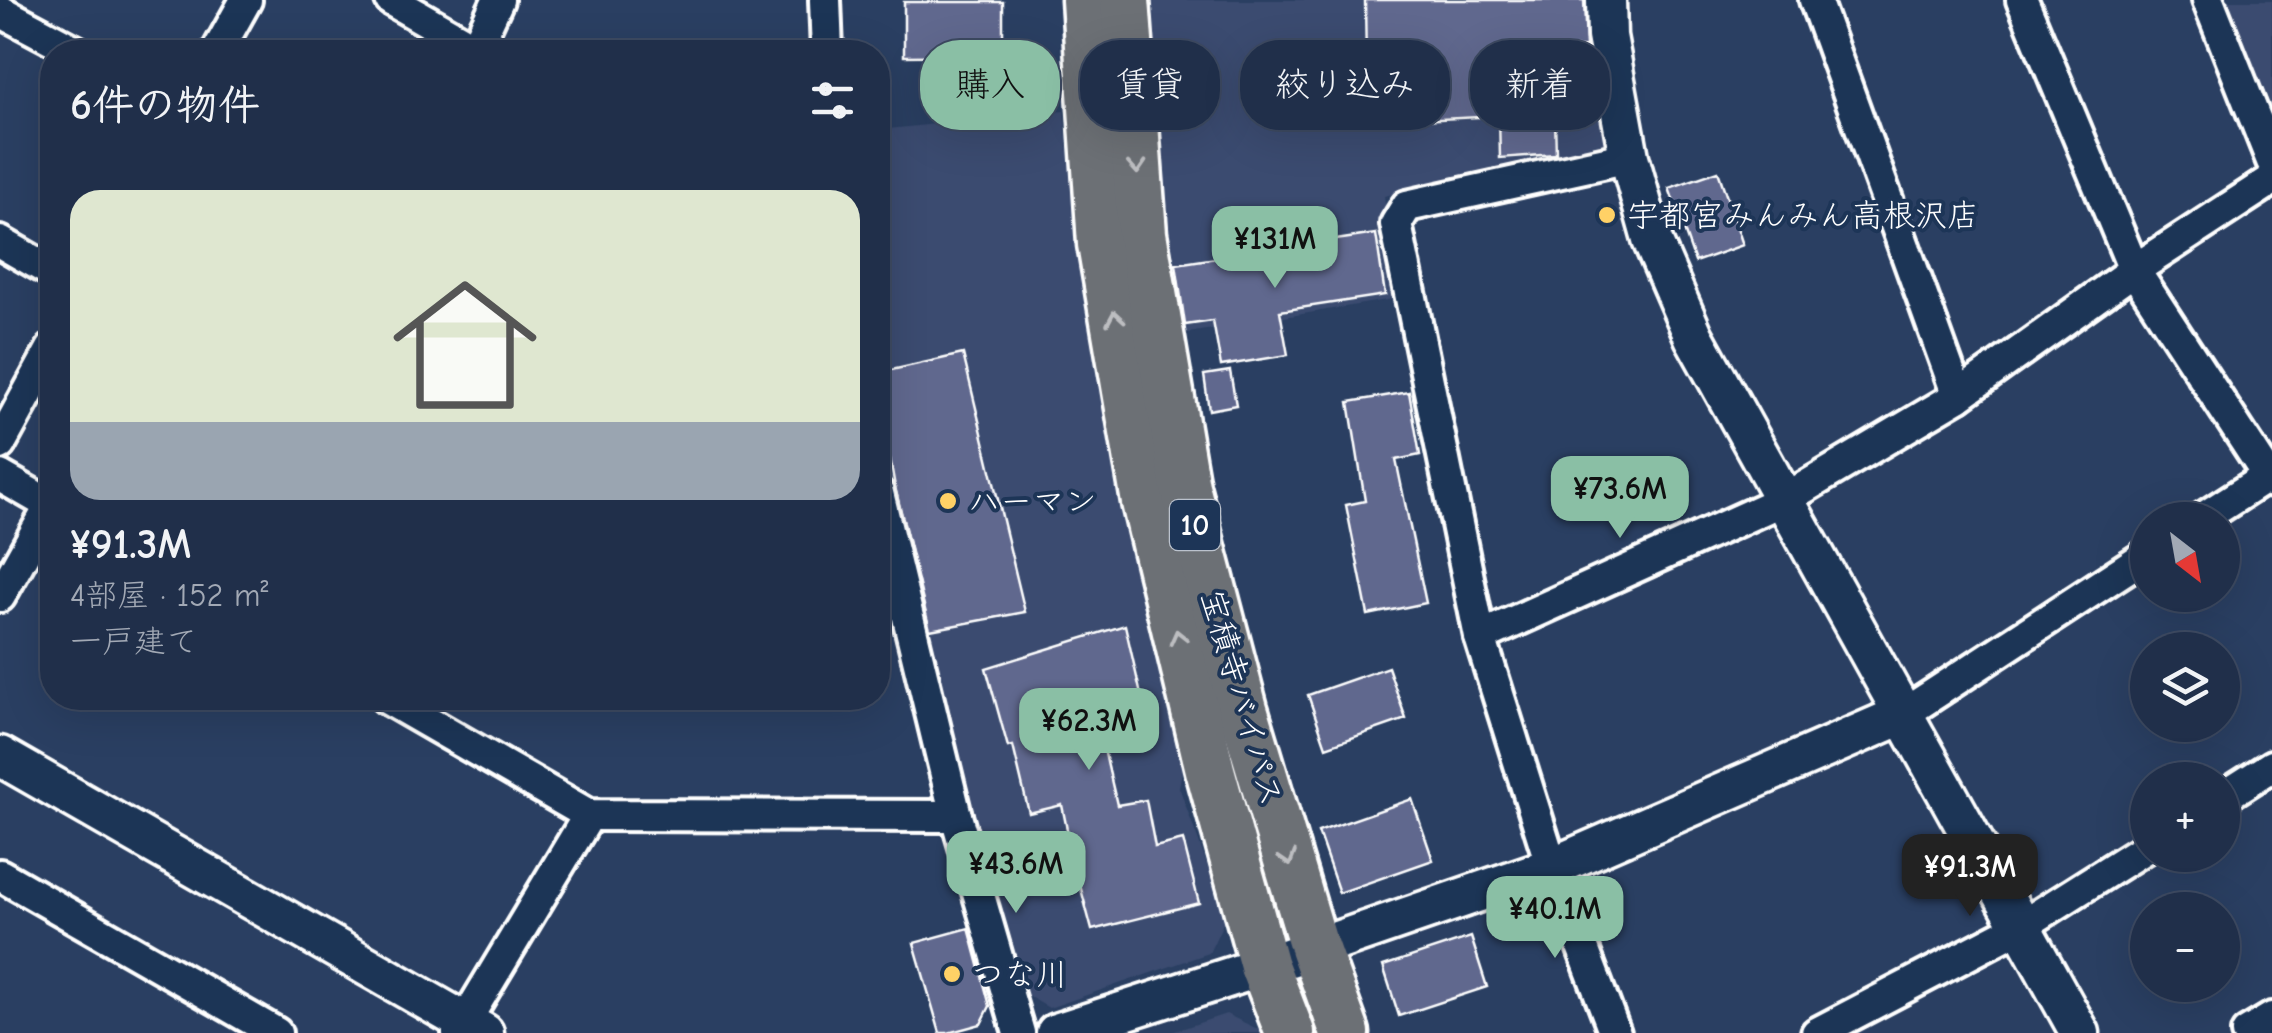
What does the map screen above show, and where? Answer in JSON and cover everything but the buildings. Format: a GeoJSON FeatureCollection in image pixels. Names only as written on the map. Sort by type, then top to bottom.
{"type":"FeatureCollection","features":[{"type":"Feature","properties":{"kind":"main road","name":"宝積寺バイパス"},"geometry":{"type":"LineString","coordinates":[[1086,0],[1102,244],[1146,502],[1210,770],[1264,966],[1290,1033]]}},
{"type":"Feature","properties":{"kind":"main road","name":"宝積寺バイパス"},"geometry":{"type":"LineString","coordinates":[[1125,0],[1142,234],[1184,486],[1243,709],[1314,947],[1346,1033]]}},
{"type":"Feature","properties":{"kind":"street"},"geometry":{"type":"LineString","coordinates":[[223,40],[246,0]]}},
{"type":"Feature","properties":{"kind":"street"},"geometry":{"type":"LineString","coordinates":[[391,0],[460,40]]}},
{"type":"Feature","properties":{"kind":"street"},"geometry":{"type":"LineString","coordinates":[[483,40],[498,0]]}},
{"type":"Feature","properties":{"kind":"street"},"geometry":{"type":"LineString","coordinates":[[825,0],[827,40]]}},
{"type":"Feature","properties":{"kind":"street"},"geometry":{"type":"LineString","coordinates":[[1606,0],[1606,36],[1630,158],[1652,240],[1694,337],[2080,1033]]}},
{"type":"Feature","properties":{"kind":"street"},"geometry":{"type":"LineString","coordinates":[[1816,0],[1958,396]]}},
{"type":"Feature","properties":{"kind":"street"},"geometry":{"type":"LineString","coordinates":[[2022,0],[2134,270],[2270,479],[2231,502]]}},
{"type":"Feature","properties":{"kind":"street"},"geometry":{"type":"LineString","coordinates":[[2208,0],[2272,161]]}},
{"type":"Feature","properties":{"kind":"street"},"geometry":{"type":"LineString","coordinates":[[0,10],[54,40]]}},
{"type":"Feature","properties":{"kind":"street"},"geometry":{"type":"LineString","coordinates":[[1615,1033],[1552,867],[1480,637],[1396,224],[1407,206],[1630,158]]}},
{"type":"Feature","properties":{"kind":"street"},"geometry":{"type":"LineString","coordinates":[[1480,637],[1785,499],[1958,396],[2134,270],[2272,180]]}},
{"type":"Feature","properties":{"kind":"street"},"geometry":{"type":"LineString","coordinates":[[0,242],[40,265]]}},
{"type":"Feature","properties":{"kind":"street"},"geometry":{"type":"LineString","coordinates":[[0,444],[40,371]]}},
{"type":"Feature","properties":{"kind":"street"},"geometry":{"type":"LineString","coordinates":[[0,476],[40,499]]}},
{"type":"Feature","properties":{"kind":"street"},"geometry":{"type":"LineString","coordinates":[[0,596],[40,527]]}},
{"type":"Feature","properties":{"kind":"street"},"geometry":{"type":"LineString","coordinates":[[1056,1033],[1552,867],[1902,715],[2130,566]]}},
{"type":"Feature","properties":{"kind":"street"},"geometry":{"type":"LineString","coordinates":[[892,612],[1019,1033]]}},
{"type":"Feature","properties":{"kind":"street"},"geometry":{"type":"LineString","coordinates":[[407,710],[590,815],[956,816]]}},
{"type":"Feature","properties":{"kind":"street"},"geometry":{"type":"LineString","coordinates":[[0,756],[469,1030],[590,815]]}},
{"type":"Feature","properties":{"kind":"street"},"geometry":{"type":"LineString","coordinates":[[2240,786],[2272,766]]}},
{"type":"Feature","properties":{"kind":"street"},"geometry":{"type":"LineString","coordinates":[[1816,1033],[2020,927],[2130,857]]}},
{"type":"Feature","properties":{"kind":"street"},"geometry":{"type":"LineString","coordinates":[[0,875],[276,1033]]}},
{"type":"Feature","properties":{"kind":"street"},"geometry":{"type":"LineString","coordinates":[[2247,1033],[2272,1018]]}},
{"type":"Feature","properties":{"kind":"shaded area"},"geometry":{"type":"Polygon","coordinates":[[[1146,0],[1591,0],[1597,40],[1470,40],[1470,130],[1610,128],[1611,135],[1601,151],[1384,196],[1399,298],[1182,334],[1165,222],[1157,130],[1220,130],[1220,40],[1149,40],[1146,0]]]}},
{"type":"Feature","properties":{"kind":"shaded area"},"geometry":{"type":"Polygon","coordinates":[[[2225,0],[2272,0],[2272,107],[2225,0]]]}},
{"type":"Feature","properties":{"kind":"shaded area"},"geometry":{"type":"Polygon","coordinates":[[[1060,111],[1064,111],[1078,250],[1118,504],[1183,765],[1179,787],[1226,917],[1209,953],[1049,1008],[1028,996],[967,819],[890,498],[890,129],[920,126],[920,130],[1060,130],[1060,111]]]}},
{"type":"Feature","properties":{"kind":"shaded area"},"geometry":{"type":"Polygon","coordinates":[[[1226,1014],[1266,1033],[1169,1033],[1226,1014]]]}},
{"type":"Feature","properties":{"kind":"place","name":"宇都宮みんみん高根沢店"},"geometry":{"type":"Point","coordinates":[1607,215]}},
{"type":"Feature","properties":{"kind":"place","name":"ハーマン"},"geometry":{"type":"Point","coordinates":[948,501]}},
{"type":"Feature","properties":{"kind":"place","name":"つな川"},"geometry":{"type":"Point","coordinates":[952,974]}}]}
